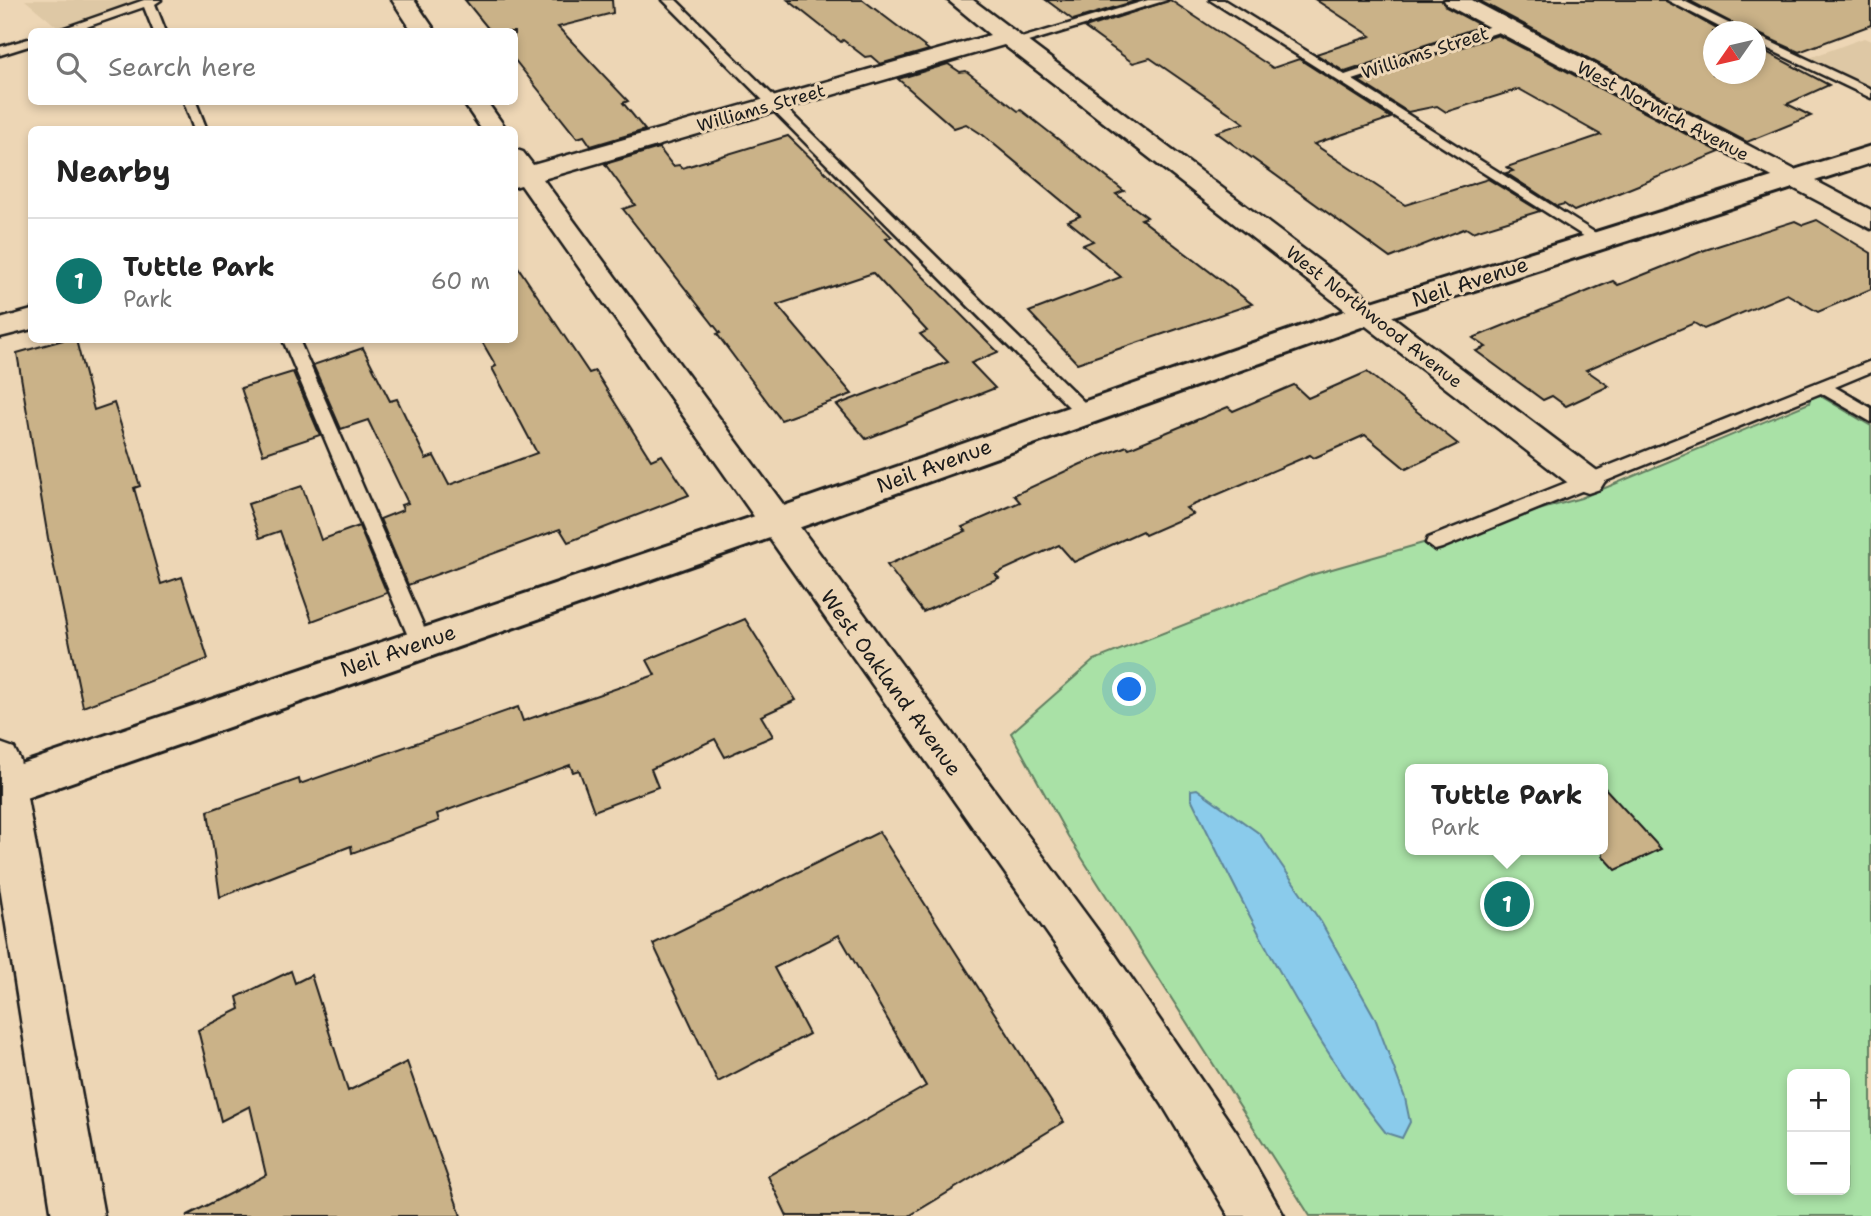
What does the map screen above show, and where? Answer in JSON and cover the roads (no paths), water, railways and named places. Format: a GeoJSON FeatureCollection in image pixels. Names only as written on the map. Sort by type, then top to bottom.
{"type":"FeatureCollection","features":[{"type":"Feature","properties":{"kind":"street"},"geometry":{"type":"LineString","coordinates":[[403,0],[422,28]]}},
{"type":"Feature","properties":{"kind":"street","name":"West Northwood Avenue"},"geometry":{"type":"LineString","coordinates":[[959,0],[1588,481]]}},
{"type":"Feature","properties":{"kind":"street","name":"West Norwich Avenue"},"geometry":{"type":"LineString","coordinates":[[1455,0],[1871,221]]}},
{"type":"Feature","properties":{"kind":"street","name":"Williams Street"},"geometry":{"type":"LineString","coordinates":[[519,171],[1011,39]]}},
{"type":"Feature","properties":{"kind":"street"},"geometry":{"type":"LineString","coordinates":[[477,105],[492,126]]}},
{"type":"Feature","properties":{"kind":"street","name":"Neil Avenue"},"geometry":{"type":"LineString","coordinates":[[1,779],[421,643],[775,523],[1370,313],[1871,154]]}},
{"type":"Feature","properties":{"kind":"street","name":"West Oakland Avenue"},"geometry":{"type":"LineString","coordinates":[[519,171],[1137,1020],[1210,1133],[1258,1216]]}},
{"type":"Feature","properties":{"kind":"street"},"geometry":{"type":"LineString","coordinates":[[0,328],[28,320]]}},
{"type":"Feature","properties":{"kind":"street"},"geometry":{"type":"LineString","coordinates":[[1,779],[79,1216]]}},
{"type":"Feature","properties":{"kind":"lane"},"geometry":{"type":"LineString","coordinates":[[669,0],[1085,413]]}},
{"type":"Feature","properties":{"kind":"lane","name":"Williams Street"},"geometry":{"type":"LineString","coordinates":[[1011,39],[1161,0]]}},
{"type":"Feature","properties":{"kind":"lane"},"geometry":{"type":"LineString","coordinates":[[1216,0],[1598,239]]}},
{"type":"Feature","properties":{"kind":"lane"},"geometry":{"type":"LineString","coordinates":[[1673,0],[1717,21]]}},
{"type":"Feature","properties":{"kind":"lane"},"geometry":{"type":"LineString","coordinates":[[71,28],[151,1],[159,28]]}},
{"type":"Feature","properties":{"kind":"lane","name":"Williams Street"},"geometry":{"type":"LineString","coordinates":[[1345,79],[1504,26]]}},
{"type":"Feature","properties":{"kind":"lane"},"geometry":{"type":"LineString","coordinates":[[0,51],[28,42]]}},
{"type":"Feature","properties":{"kind":"lane"},"geometry":{"type":"LineString","coordinates":[[1766,44],[1871,93]]}},
{"type":"Feature","properties":{"kind":"lane"},"geometry":{"type":"LineString","coordinates":[[191,105],[199,126]]}},
{"type":"Feature","properties":{"kind":"lane"},"geometry":{"type":"LineString","coordinates":[[292,343],[421,643]]}},
{"type":"Feature","properties":{"kind":"lane"},"geometry":{"type":"LineString","coordinates":[[1435,543],[1871,366]]}},
{"type":"Feature","properties":{"kind":"lane"},"geometry":{"type":"LineString","coordinates":[[1822,386],[1871,416]]}},
{"type":"Feature","properties":{"kind":"water"},"geometry":{"type":"Polygon","coordinates":[[[1197,789],[1260,834],[1321,922],[1375,1018],[1405,1098],[1410,1122],[1402,1138],[1386,1133],[1357,1095],[1304,1014],[1256,928],[1191,798],[1191,790],[1197,789]]]}},
{"type":"Feature","properties":{"kind":"place","name":"Tuttle Park"},"geometry":{"type":"Point","coordinates":[1507,904]}}]}
